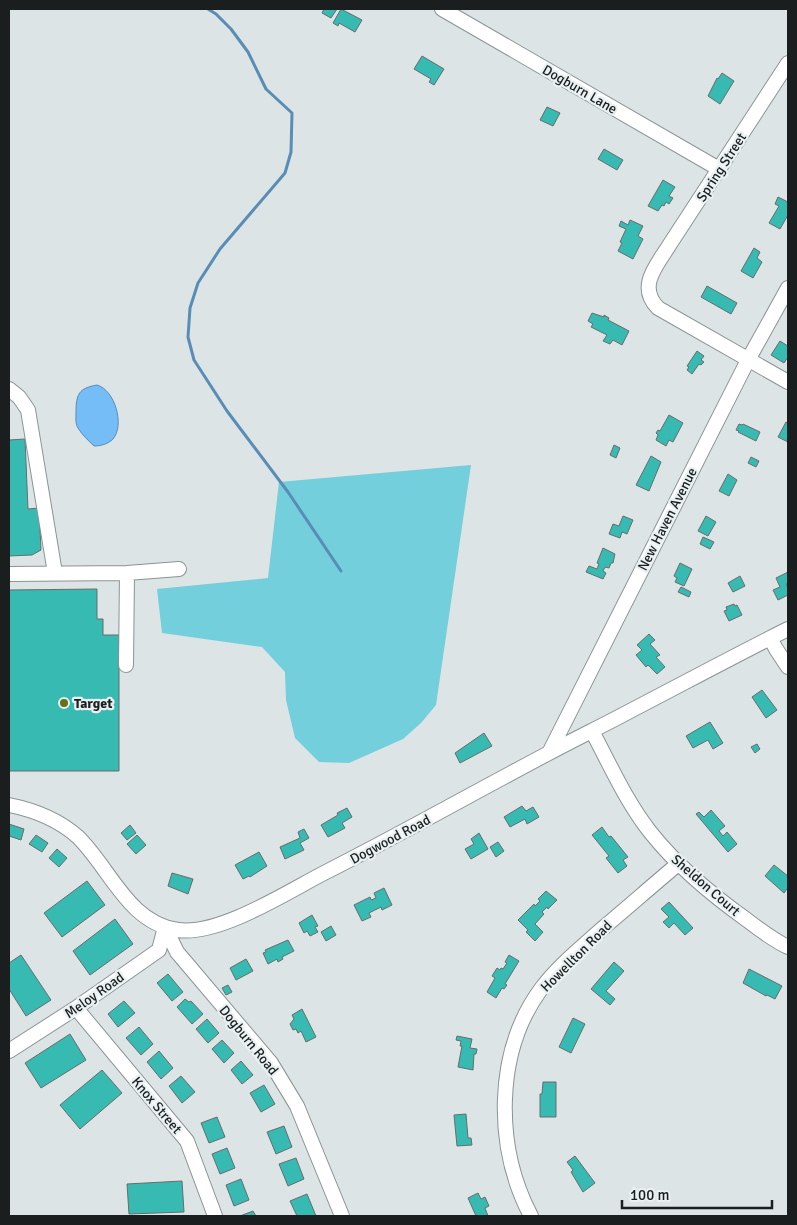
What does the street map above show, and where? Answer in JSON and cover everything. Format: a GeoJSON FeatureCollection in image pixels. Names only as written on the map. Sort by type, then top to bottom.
{"type":"FeatureCollection","features":[{"type":"Feature","properties":{"kind":"street","name":"Dogburn Lane"},"geometry":{"type":"LineString","coordinates":[[442,9],[719,169]]}},
{"type":"Feature","properties":{"kind":"street","name":"Spring Street"},"geometry":{"type":"LineString","coordinates":[[748,360],[658,308],[650,298],[648,285],[653,272],[788,62]]}},
{"type":"Feature","properties":{"kind":"street","name":"New Haven Avenue"},"geometry":{"type":"LineString","coordinates":[[549,752],[748,360],[788,288]]}},
{"type":"Feature","properties":{"kind":"street"},"geometry":{"type":"LineString","coordinates":[[748,360],[788,382]]}},
{"type":"Feature","properties":{"kind":"street"},"geometry":{"type":"LineString","coordinates":[[9,389],[20,397],[28,410],[55,572]]}},
{"type":"Feature","properties":{"kind":"street"},"geometry":{"type":"LineString","coordinates":[[9,574],[179,569]]}},
{"type":"Feature","properties":{"kind":"street"},"geometry":{"type":"LineString","coordinates":[[126,665],[127,572]]}},
{"type":"Feature","properties":{"kind":"street","name":"Dogwood Road"},"geometry":{"type":"LineString","coordinates":[[9,805],[49,818],[70,831],[90,850],[118,889],[136,909],[153,922],[180,930],[222,924],[257,908],[412,828],[549,752],[788,629]]}},
{"type":"Feature","properties":{"kind":"street"},"geometry":{"type":"LineString","coordinates":[[770,638],[788,667]]}},
{"type":"Feature","properties":{"kind":"street","name":"Sheldon Court"},"geometry":{"type":"LineString","coordinates":[[592,731],[622,788],[650,832],[678,864],[729,907],[775,941],[788,947]]}},
{"type":"Feature","properties":{"kind":"street","name":"Howellton Road"},"geometry":{"type":"LineString","coordinates":[[531,1216],[514,1175],[504,1125],[504,1097],[509,1068],[523,1022],[542,988],[571,958],[678,864]]}},
{"type":"Feature","properties":{"kind":"street","name":"Meloy Road"},"geometry":{"type":"LineString","coordinates":[[9,1051],[76,1008],[159,950],[165,927]]}},
{"type":"Feature","properties":{"kind":"street","name":"Dogburn Road"},"geometry":{"type":"LineString","coordinates":[[165,927],[177,952],[271,1063],[297,1106],[342,1216]]}},
{"type":"Feature","properties":{"kind":"street","name":"Knox Street"},"geometry":{"type":"LineString","coordinates":[[76,1008],[187,1141],[215,1216]]}},
{"type":"Feature","properties":{"kind":"shaded area"},"geometry":{"type":"Polygon","coordinates":[[[97,385],[109,394],[113,401],[118,417],[118,425],[111,441],[94,446],[77,426],[76,406],[78,396],[82,390],[97,385]]]}},
{"type":"Feature","properties":{"kind":"shaded area"},"geometry":{"type":"Polygon","coordinates":[[[471,465],[436,705],[421,723],[403,739],[349,763],[319,762],[295,738],[286,700],[285,672],[262,647],[162,633],[157,589],[268,578],[279,482],[471,465]]]}},
{"type":"Feature","properties":{"kind":"building"},"geometry":{"type":"Polygon","coordinates":[[[324,9],[337,9],[331,18],[322,13],[324,9]]]}},
{"type":"Feature","properties":{"kind":"building"},"geometry":{"type":"Polygon","coordinates":[[[341,9],[362,20],[355,32],[339,23],[338,26],[333,23],[341,9]]]}},
{"type":"Feature","properties":{"kind":"building"},"geometry":{"type":"Polygon","coordinates":[[[422,56],[444,69],[434,85],[429,82],[431,79],[414,69],[422,56]]]}},
{"type":"Feature","properties":{"kind":"building"},"geometry":{"type":"Polygon","coordinates":[[[722,73],[734,81],[720,104],[708,96],[717,78],[722,73]]]}},
{"type":"Feature","properties":{"kind":"building"},"geometry":{"type":"Polygon","coordinates":[[[547,107],[560,113],[553,126],[540,120],[547,107]]]}},
{"type":"Feature","properties":{"kind":"building"},"geometry":{"type":"Polygon","coordinates":[[[604,149],[623,160],[617,170],[598,159],[604,149]]]}},
{"type":"Feature","properties":{"kind":"building"},"geometry":{"type":"Polygon","coordinates":[[[663,180],[675,187],[669,196],[673,198],[669,204],[666,202],[658,211],[648,206],[663,180]]]}},
{"type":"Feature","properties":{"kind":"building"},"geometry":{"type":"Polygon","coordinates":[[[778,197],[788,202],[788,215],[780,229],[769,223],[779,206],[775,204],[778,197]]]}},
{"type":"Feature","properties":{"kind":"building"},"geometry":{"type":"Polygon","coordinates":[[[630,220],[643,226],[638,236],[643,239],[633,259],[618,251],[626,229],[619,226],[621,221],[628,225],[630,220]]]}},
{"type":"Feature","properties":{"kind":"building"},"geometry":{"type":"Polygon","coordinates":[[[754,248],[760,252],[757,258],[762,262],[753,278],[741,271],[754,248]]]}},
{"type":"Feature","properties":{"kind":"building"},"geometry":{"type":"Polygon","coordinates":[[[707,286],[737,303],[731,314],[701,297],[707,286]]]}},
{"type":"Feature","properties":{"kind":"building"},"geometry":{"type":"Polygon","coordinates":[[[592,313],[604,317],[604,315],[609,318],[608,320],[629,331],[622,345],[613,340],[610,344],[603,341],[607,335],[591,327],[593,324],[588,321],[592,313]]]}},
{"type":"Feature","properties":{"kind":"building"},"geometry":{"type":"Polygon","coordinates":[[[780,341],[788,346],[788,357],[784,363],[771,355],[780,341]]]}},
{"type":"Feature","properties":{"kind":"building"},"geometry":{"type":"Polygon","coordinates":[[[697,351],[704,356],[701,360],[704,362],[701,365],[699,364],[692,374],[687,370],[689,367],[687,366],[697,351]]]}},
{"type":"Feature","properties":{"kind":"building"},"geometry":{"type":"Polygon","coordinates":[[[669,415],[683,423],[673,442],[669,440],[666,446],[656,440],[658,435],[656,433],[658,430],[660,431],[669,415]]]}},
{"type":"Feature","properties":{"kind":"building"},"geometry":{"type":"Polygon","coordinates":[[[786,422],[788,423],[788,442],[778,437],[786,422]]]}},
{"type":"Feature","properties":{"kind":"building"},"geometry":{"type":"Polygon","coordinates":[[[739,424],[760,432],[756,441],[736,430],[739,424]]]}},
{"type":"Feature","properties":{"kind":"building"},"geometry":{"type":"Polygon","coordinates":[[[25,439],[28,509],[39,508],[41,550],[32,555],[9,556],[9,440],[25,439]]]}},
{"type":"Feature","properties":{"kind":"building"},"geometry":{"type":"Polygon","coordinates":[[[614,445],[620,448],[616,458],[610,455],[614,445]]]}},
{"type":"Feature","properties":{"kind":"building"},"geometry":{"type":"Polygon","coordinates":[[[651,456],[661,462],[649,491],[636,485],[651,456]]]}},
{"type":"Feature","properties":{"kind":"building"},"geometry":{"type":"Polygon","coordinates":[[[751,457],[759,461],[756,467],[748,463],[751,457]]]}},
{"type":"Feature","properties":{"kind":"building"},"geometry":{"type":"Polygon","coordinates":[[[728,474],[737,480],[729,496],[719,491],[728,474]]]}},
{"type":"Feature","properties":{"kind":"building"},"geometry":{"type":"Polygon","coordinates":[[[623,516],[633,520],[627,534],[622,532],[620,538],[609,534],[613,524],[619,526],[623,516]]]}},
{"type":"Feature","properties":{"kind":"building"},"geometry":{"type":"Polygon","coordinates":[[[706,516],[716,522],[708,536],[698,531],[706,516]]]}},
{"type":"Feature","properties":{"kind":"building"},"geometry":{"type":"Polygon","coordinates":[[[703,537],[714,542],[710,549],[700,544],[703,537]]]}},
{"type":"Feature","properties":{"kind":"building"},"geometry":{"type":"Polygon","coordinates":[[[603,548],[615,554],[613,563],[611,563],[609,568],[605,567],[603,571],[606,573],[603,579],[586,572],[589,566],[597,569],[599,564],[597,563],[603,548]]]}},
{"type":"Feature","properties":{"kind":"building"},"geometry":{"type":"Polygon","coordinates":[[[680,563],[692,569],[684,586],[675,582],[677,578],[674,576],[680,563]]]}},
{"type":"Feature","properties":{"kind":"building"},"geometry":{"type":"Polygon","coordinates":[[[788,572],[788,583],[786,584],[788,595],[778,600],[773,590],[780,587],[776,578],[788,572]]]}},
{"type":"Feature","properties":{"kind":"building"},"geometry":{"type":"Polygon","coordinates":[[[740,576],[745,586],[733,592],[728,583],[740,576]]]}},
{"type":"Feature","properties":{"kind":"building"},"geometry":{"type":"Polygon","coordinates":[[[681,587],[691,592],[689,597],[678,592],[681,587]]]}},
{"type":"Feature","properties":{"kind":"building","name":"Target"},"geometry":{"type":"Polygon","coordinates":[[[97,589],[97,619],[103,619],[103,635],[119,635],[119,771],[9,771],[9,590],[97,589]]]}},
{"type":"Feature","properties":{"kind":"building"},"geometry":{"type":"Polygon","coordinates":[[[734,604],[735,606],[737,605],[742,615],[729,621],[724,611],[727,610],[726,607],[734,604]]]}},
{"type":"Feature","properties":{"kind":"building"},"geometry":{"type":"Polygon","coordinates":[[[649,634],[655,640],[650,644],[660,655],[656,657],[665,667],[657,674],[648,665],[646,667],[636,655],[642,650],[637,645],[649,634]]]}},
{"type":"Feature","properties":{"kind":"building"},"geometry":{"type":"Polygon","coordinates":[[[762,690],[777,710],[766,718],[752,697],[762,690]]]}},
{"type":"Feature","properties":{"kind":"building"},"geometry":{"type":"Polygon","coordinates":[[[710,722],[723,743],[713,749],[708,740],[693,748],[686,736],[710,722]]]}},
{"type":"Feature","properties":{"kind":"building"},"geometry":{"type":"Polygon","coordinates":[[[484,733],[492,746],[460,763],[455,753],[484,733]]]}},
{"type":"Feature","properties":{"kind":"building"},"geometry":{"type":"Polygon","coordinates":[[[757,744],[760,749],[755,753],[751,747],[757,744]]]}},
{"type":"Feature","properties":{"kind":"building"},"geometry":{"type":"Polygon","coordinates":[[[522,806],[526,811],[533,807],[539,817],[527,824],[525,819],[510,827],[504,817],[522,806]]]}},
{"type":"Feature","properties":{"kind":"building"},"geometry":{"type":"Polygon","coordinates":[[[347,808],[352,817],[342,823],[345,828],[328,837],[321,825],[347,808]]]}},
{"type":"Feature","properties":{"kind":"building"},"geometry":{"type":"Polygon","coordinates":[[[711,810],[725,826],[719,831],[723,836],[727,832],[737,844],[728,852],[696,814],[699,812],[704,817],[711,810]]]}},
{"type":"Feature","properties":{"kind":"building"},"geometry":{"type":"Polygon","coordinates":[[[9,824],[24,829],[21,840],[9,836],[9,824]]]}},
{"type":"Feature","properties":{"kind":"building"},"geometry":{"type":"Polygon","coordinates":[[[130,825],[136,833],[127,840],[121,833],[130,825]]]}},
{"type":"Feature","properties":{"kind":"building"},"geometry":{"type":"Polygon","coordinates":[[[602,827],[628,857],[623,860],[627,866],[618,873],[606,858],[609,856],[592,835],[602,827]]]}},
{"type":"Feature","properties":{"kind":"building"},"geometry":{"type":"Polygon","coordinates":[[[304,829],[309,838],[300,843],[304,850],[285,859],[280,847],[300,838],[298,832],[304,829]]]}},
{"type":"Feature","properties":{"kind":"building"},"geometry":{"type":"Polygon","coordinates":[[[479,833],[488,849],[471,859],[465,849],[474,844],[471,839],[479,833]]]}},
{"type":"Feature","properties":{"kind":"building"},"geometry":{"type":"Polygon","coordinates":[[[36,835],[48,843],[42,852],[29,844],[36,835]]]}},
{"type":"Feature","properties":{"kind":"building"},"geometry":{"type":"Polygon","coordinates":[[[137,835],[146,845],[136,854],[127,844],[137,835]]]}},
{"type":"Feature","properties":{"kind":"building"},"geometry":{"type":"Polygon","coordinates":[[[498,842],[504,851],[496,857],[490,847],[498,842]]]}},
{"type":"Feature","properties":{"kind":"building"},"geometry":{"type":"Polygon","coordinates":[[[57,849],[67,858],[59,867],[49,858],[57,849]]]}},
{"type":"Feature","properties":{"kind":"building"},"geometry":{"type":"Polygon","coordinates":[[[259,852],[267,866],[250,877],[243,879],[235,865],[259,852]]]}},
{"type":"Feature","properties":{"kind":"building"},"geometry":{"type":"Polygon","coordinates":[[[774,865],[788,876],[788,890],[784,893],[765,876],[774,865]]]}},
{"type":"Feature","properties":{"kind":"building"},"geometry":{"type":"Polygon","coordinates":[[[172,873],[193,879],[188,894],[168,886],[172,873]]]}},
{"type":"Feature","properties":{"kind":"building"},"geometry":{"type":"Polygon","coordinates":[[[87,881],[105,905],[62,937],[44,913],[87,881]]]}},
{"type":"Feature","properties":{"kind":"building"},"geometry":{"type":"Polygon","coordinates":[[[384,888],[392,905],[382,910],[381,907],[369,913],[371,917],[362,921],[354,905],[370,897],[371,900],[376,898],[374,893],[384,888]]]}},
{"type":"Feature","properties":{"kind":"building"},"geometry":{"type":"Polygon","coordinates":[[[546,891],[557,900],[542,912],[544,914],[535,924],[543,932],[535,941],[518,920],[534,904],[535,906],[540,901],[538,899],[546,891]]]}},
{"type":"Feature","properties":{"kind":"building"},"geometry":{"type":"Polygon","coordinates":[[[669,902],[693,928],[685,935],[674,923],[669,928],[663,922],[669,917],[661,909],[669,902]]]}},
{"type":"Feature","properties":{"kind":"building"},"geometry":{"type":"Polygon","coordinates":[[[312,915],[318,926],[315,927],[318,932],[310,936],[307,931],[304,933],[299,923],[312,915]]]}},
{"type":"Feature","properties":{"kind":"building"},"geometry":{"type":"Polygon","coordinates":[[[115,919],[133,944],[90,975],[73,951],[115,919]]]}},
{"type":"Feature","properties":{"kind":"building"},"geometry":{"type":"Polygon","coordinates":[[[331,926],[336,935],[326,941],[321,932],[331,926]]]}},
{"type":"Feature","properties":{"kind":"building"},"geometry":{"type":"Polygon","coordinates":[[[288,940],[294,951],[282,957],[283,959],[278,962],[277,959],[268,964],[263,953],[266,952],[265,950],[288,940]]]}},
{"type":"Feature","properties":{"kind":"building"},"geometry":{"type":"Polygon","coordinates":[[[21,955],[51,1000],[26,1016],[9,989],[9,963],[21,955]]]}},
{"type":"Feature","properties":{"kind":"building"},"geometry":{"type":"Polygon","coordinates":[[[509,955],[519,961],[505,984],[507,985],[504,989],[502,988],[496,998],[487,992],[495,978],[492,976],[497,968],[503,969],[509,955]]]}},
{"type":"Feature","properties":{"kind":"building"},"geometry":{"type":"Polygon","coordinates":[[[246,959],[253,971],[236,980],[230,968],[246,959]]]}},
{"type":"Feature","properties":{"kind":"building"},"geometry":{"type":"Polygon","coordinates":[[[614,962],[624,971],[606,991],[615,999],[610,1005],[591,989],[614,962]]]}},
{"type":"Feature","properties":{"kind":"building"},"geometry":{"type":"Polygon","coordinates":[[[749,969],[782,986],[775,999],[743,983],[749,969]]]}},
{"type":"Feature","properties":{"kind":"building"},"geometry":{"type":"Polygon","coordinates":[[[168,974],[183,992],[172,1001],[157,983],[168,974]]]}},
{"type":"Feature","properties":{"kind":"building"},"geometry":{"type":"Polygon","coordinates":[[[228,985],[232,992],[226,995],[222,988],[228,985]]]}},
{"type":"Feature","properties":{"kind":"building"},"geometry":{"type":"Polygon","coordinates":[[[185,999],[189,1002],[191,1001],[203,1014],[192,1024],[177,1007],[185,999]]]}},
{"type":"Feature","properties":{"kind":"building"},"geometry":{"type":"Polygon","coordinates":[[[124,1001],[135,1013],[118,1027],[108,1014],[124,1001]]]}},
{"type":"Feature","properties":{"kind":"building"},"geometry":{"type":"Polygon","coordinates":[[[302,1009],[316,1037],[306,1042],[301,1031],[298,1033],[296,1029],[293,1030],[290,1024],[294,1019],[292,1015],[302,1009]]]}},
{"type":"Feature","properties":{"kind":"building"},"geometry":{"type":"Polygon","coordinates":[[[573,1018],[585,1024],[571,1053],[559,1047],[573,1018]]]}},
{"type":"Feature","properties":{"kind":"building"},"geometry":{"type":"Polygon","coordinates":[[[207,1019],[219,1033],[208,1043],[196,1029],[207,1019]]]}},
{"type":"Feature","properties":{"kind":"building"},"geometry":{"type":"Polygon","coordinates":[[[139,1027],[153,1044],[141,1055],[126,1038],[139,1027]]]}},
{"type":"Feature","properties":{"kind":"building"},"geometry":{"type":"Polygon","coordinates":[[[70,1034],[86,1060],[41,1088],[25,1063],[70,1034]]]}},
{"type":"Feature","properties":{"kind":"building"},"geometry":{"type":"Polygon","coordinates":[[[457,1036],[472,1039],[470,1048],[477,1049],[476,1054],[474,1054],[473,1070],[458,1067],[462,1046],[460,1046],[461,1041],[456,1040],[457,1036]]]}},
{"type":"Feature","properties":{"kind":"building"},"geometry":{"type":"Polygon","coordinates":[[[222,1040],[234,1053],[224,1063],[212,1049],[222,1040]]]}},
{"type":"Feature","properties":{"kind":"building"},"geometry":{"type":"Polygon","coordinates":[[[159,1051],[173,1068],[161,1079],[147,1062],[159,1051]]]}},
{"type":"Feature","properties":{"kind":"building"},"geometry":{"type":"Polygon","coordinates":[[[241,1061],[253,1075],[242,1084],[231,1070],[241,1061]]]}},
{"type":"Feature","properties":{"kind":"building"},"geometry":{"type":"Polygon","coordinates":[[[102,1070],[122,1093],[80,1129],[60,1105],[102,1070]]]}},
{"type":"Feature","properties":{"kind":"building"},"geometry":{"type":"Polygon","coordinates":[[[181,1076],[195,1092],[182,1103],[169,1086],[181,1076]]]}},
{"type":"Feature","properties":{"kind":"building"},"geometry":{"type":"Polygon","coordinates":[[[543,1082],[556,1082],[556,1117],[540,1117],[540,1094],[542,1094],[543,1082]]]}},
{"type":"Feature","properties":{"kind":"building"},"geometry":{"type":"Polygon","coordinates":[[[264,1085],[275,1104],[261,1112],[250,1093],[264,1085]]]}},
{"type":"Feature","properties":{"kind":"building"},"geometry":{"type":"Polygon","coordinates":[[[466,1114],[468,1138],[471,1138],[472,1145],[457,1146],[454,1115],[466,1114]]]}},
{"type":"Feature","properties":{"kind":"building"},"geometry":{"type":"Polygon","coordinates":[[[217,1117],[225,1137],[209,1143],[201,1123],[217,1117]]]}},
{"type":"Feature","properties":{"kind":"building"},"geometry":{"type":"Polygon","coordinates":[[[284,1126],[292,1147],[276,1154],[267,1132],[284,1126]]]}},
{"type":"Feature","properties":{"kind":"building"},"geometry":{"type":"Polygon","coordinates":[[[227,1148],[235,1168],[220,1174],[212,1154],[227,1148]]]}},
{"type":"Feature","properties":{"kind":"building"},"geometry":{"type":"Polygon","coordinates":[[[575,1156],[595,1183],[583,1192],[571,1172],[573,1170],[567,1162],[575,1156]]]}},
{"type":"Feature","properties":{"kind":"building"},"geometry":{"type":"Polygon","coordinates":[[[296,1158],[304,1179],[288,1186],[279,1164],[296,1158]]]}},
{"type":"Feature","properties":{"kind":"building"},"geometry":{"type":"Polygon","coordinates":[[[241,1179],[249,1200],[234,1206],[226,1185],[241,1179]]]}},
{"type":"Feature","properties":{"kind":"building"},"geometry":{"type":"Polygon","coordinates":[[[182,1181],[184,1212],[129,1214],[127,1184],[182,1181]]]}},
{"type":"Feature","properties":{"kind":"building"},"geometry":{"type":"Polygon","coordinates":[[[478,1193],[481,1199],[485,1197],[489,1206],[485,1208],[488,1216],[476,1216],[468,1198],[478,1193]]]}},
{"type":"Feature","properties":{"kind":"building"},"geometry":{"type":"Polygon","coordinates":[[[307,1194],[316,1216],[297,1216],[290,1201],[307,1194]]]}},
{"type":"Feature","properties":{"kind":"building"},"geometry":{"type":"Polygon","coordinates":[[[253,1211],[256,1216],[240,1216],[253,1211]]]}},
{"type":"Feature","properties":{"kind":"waterway"},"geometry":{"type":"LineString","coordinates":[[208,9],[231,29],[248,52],[266,89],[292,113],[291,152],[285,173],[220,249],[198,283],[190,308],[188,337],[194,360],[227,411],[288,492],[341,571]]}},
{"type":"Feature","properties":{"kind":"place","name":"Target"},"geometry":{"type":"Point","coordinates":[64,703]}}]}
